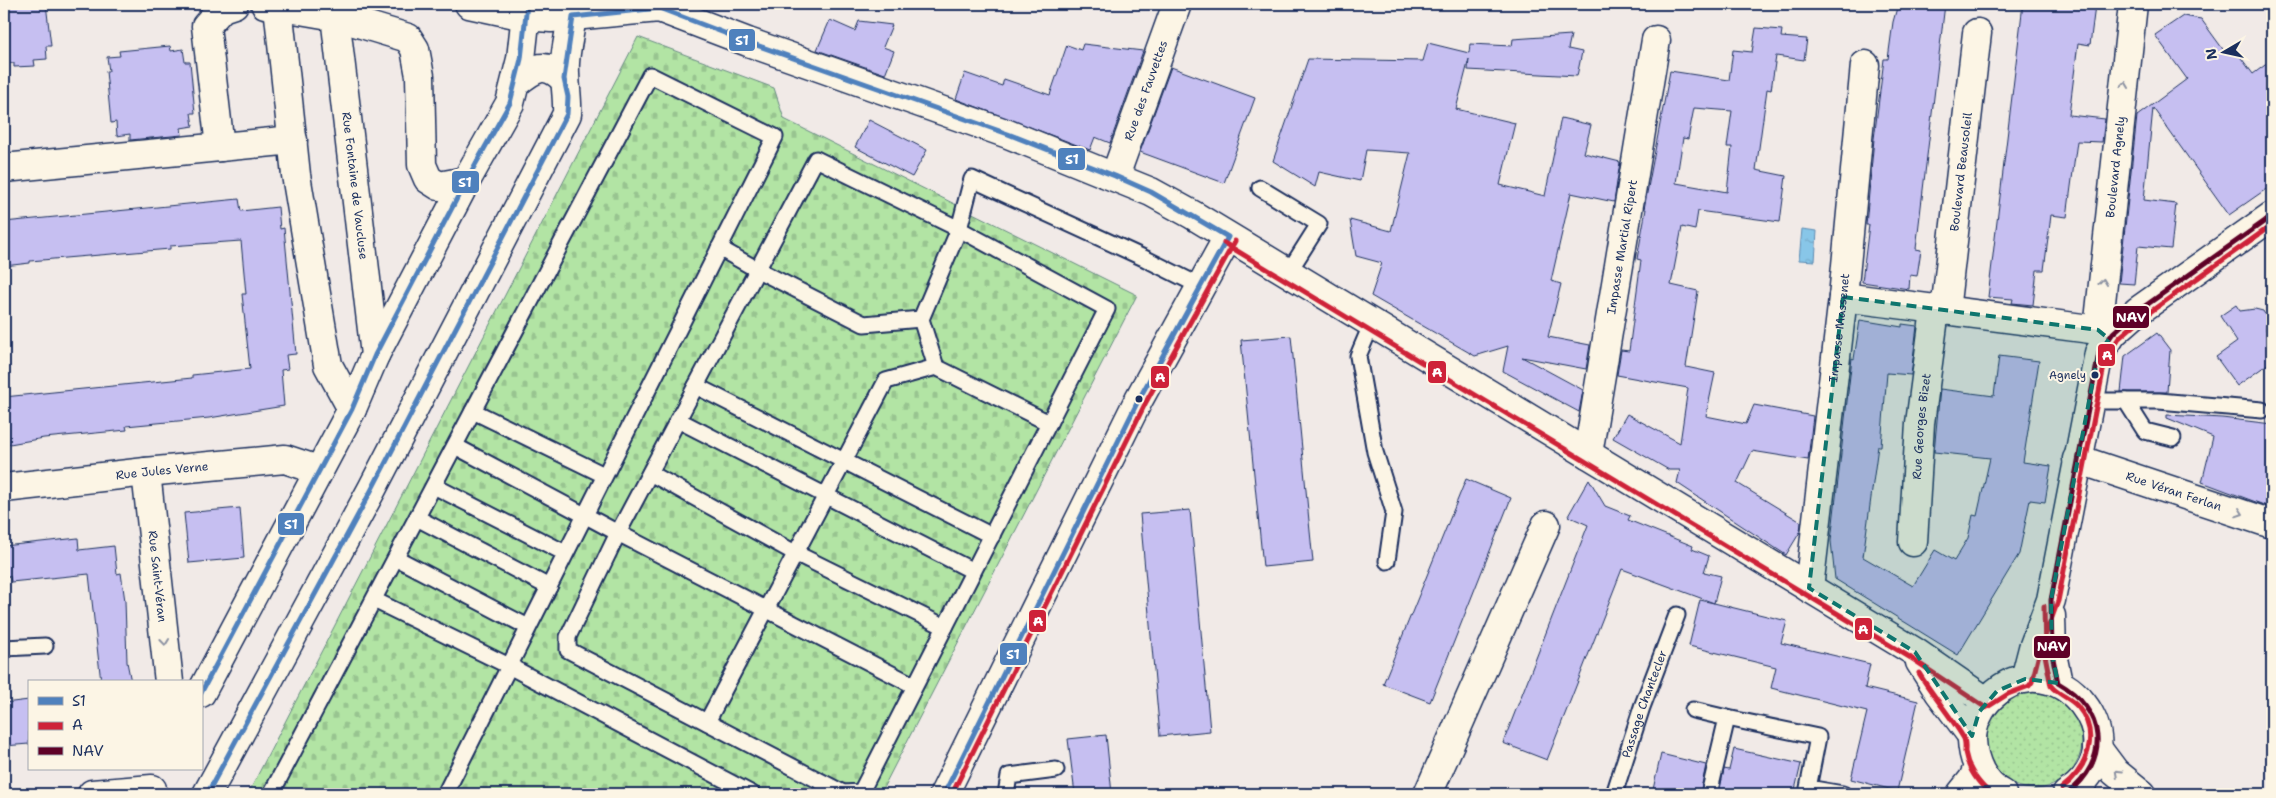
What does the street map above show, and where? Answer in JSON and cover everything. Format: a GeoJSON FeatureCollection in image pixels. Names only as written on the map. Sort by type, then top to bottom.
{"type":"FeatureCollection","features":[{"type":"Feature","properties":{"kind":"street"},"geometry":{"type":"LineString","coordinates":[[220,147],[206,26],[222,8],[234,4]]}},
{"type":"Feature","properties":{"kind":"street"},"geometry":{"type":"LineString","coordinates":[[469,4],[526,10],[551,18],[572,10],[653,6],[748,42],[1008,134],[1151,192],[1372,323],[1915,652],[1986,701]]}},
{"type":"Feature","properties":{"kind":"street","name":"Rue des Fauvettes"},"geometry":{"type":"LineString","coordinates":[[1115,176],[1177,4]]}},
{"type":"Feature","properties":{"kind":"street","name":"Boulevard Agnely"},"geometry":{"type":"LineString","coordinates":[[2025,679],[2033,648],[2051,600],[2077,459],[2102,341],[2133,4]]}},
{"type":"Feature","properties":{"kind":"street"},"geometry":{"type":"LineString","coordinates":[[352,409],[328,365],[296,175],[293,140],[271,5],[335,16],[408,38],[415,49],[420,76],[422,165],[428,179],[439,186],[466,181]]}},
{"type":"Feature","properties":{"kind":"street"},"geometry":{"type":"LineString","coordinates":[[202,691],[352,409],[375,355],[466,181],[510,103],[517,82],[526,10]]}},
{"type":"Feature","properties":{"kind":"street"},"geometry":{"type":"LineString","coordinates":[[207,794],[367,498],[567,114],[568,97],[564,79],[572,10]]}},
{"type":"Feature","properties":{"kind":"street","name":"Rue Fontaine de Vaucluse"},"geometry":{"type":"LineString","coordinates":[[335,16],[375,355]]}},
{"type":"Feature","properties":{"kind":"street","name":"Boulevard Beausoleil"},"geometry":{"type":"LineString","coordinates":[[1940,310],[1977,33]]}},
{"type":"Feature","properties":{"kind":"street","name":"Impasse Martial Ripert"},"geometry":{"type":"LineString","coordinates":[[1588,454],[1656,40]]}},
{"type":"Feature","properties":{"kind":"street","name":"Impasse Massenet"},"geometry":{"type":"LineString","coordinates":[[1809,588],[1843,297],[1865,65]]}},
{"type":"Feature","properties":{"kind":"street"},"geometry":{"type":"LineString","coordinates":[[517,82],[529,72],[538,68],[551,68],[564,79]]}},
{"type":"Feature","properties":{"kind":"street"},"geometry":{"type":"LineString","coordinates":[[4,168],[293,140]]}},
{"type":"Feature","properties":{"kind":"street"},"geometry":{"type":"LineString","coordinates":[[1843,297],[1940,310],[2102,341],[2138,311],[2271,219]]}},
{"type":"Feature","properties":{"kind":"street"},"geometry":{"type":"LineString","coordinates":[[944,794],[1139,399],[1228,237]]}},
{"type":"Feature","properties":{"kind":"street","name":"Rue Georges Bizet"},"geometry":{"type":"LineString","coordinates":[[1913,542],[1920,423],[1940,310]]}},
{"type":"Feature","properties":{"kind":"street","name":"Rue Jules Verne"},"geometry":{"type":"LineString","coordinates":[[4,488],[285,459],[318,470]]}},
{"type":"Feature","properties":{"kind":"street","name":"Rue Véran Ferlan"},"geometry":{"type":"LineString","coordinates":[[2077,459],[2272,524]]}},
{"type":"Feature","properties":{"kind":"street","name":"Rue Saint-Véran"},"geometry":{"type":"LineString","coordinates":[[146,472],[169,680]]}},
{"type":"Feature","properties":{"kind":"street"},"geometry":{"type":"LineString","coordinates":[[1428,794],[1546,525]]}},
{"type":"Feature","properties":{"kind":"street","name":"Boulevard Agnely"},"geometry":{"type":"LineString","coordinates":[[2051,600],[2052,654],[2058,683]]}},
{"type":"Feature","properties":{"kind":"street"},"geometry":{"type":"LineString","coordinates":[[1915,652],[1939,692],[1972,736]]}},
{"type":"Feature","properties":{"kind":"street"},"geometry":{"type":"LineString","coordinates":[[2002,794],[1987,781],[1978,767],[1973,752],[1972,736],[1979,712],[1986,701],[2004,687],[2025,679],[2042,678],[2058,683],[2074,692],[2086,706],[2093,719],[2097,734],[2097,748],[2093,764],[2085,778],[2067,794]]}},
{"type":"Feature","properties":{"kind":"street"},"geometry":{"type":"LineString","coordinates":[[2097,748],[2115,772],[2142,794]]}},
{"type":"Feature","properties":{"kind":"street"},"geometry":{"type":"LineString","coordinates":[[1961,794],[1973,779],[1978,767]]}},
{"type":"Feature","properties":{"kind":"street"},"geometry":{"type":"LineString","coordinates":[[92,794],[155,784]]}},
{"type":"Feature","properties":{"kind":"lane"},"geometry":{"type":"LineString","coordinates":[[272,794],[650,75],[775,137],[445,794]]}},
{"type":"Feature","properties":{"kind":"lane"},"geometry":{"type":"LineString","coordinates":[[816,159],[959,229],[1107,309],[861,792],[843,793],[568,650],[568,636],[618,533],[816,159]]}},
{"type":"Feature","properties":{"kind":"lane"},"geometry":{"type":"LineString","coordinates":[[936,368],[921,319],[959,229],[972,179],[1138,255],[1200,286]]}},
{"type":"Feature","properties":{"kind":"lane"},"geometry":{"type":"LineString","coordinates":[[1260,188],[1319,224],[1288,273]]}},
{"type":"Feature","properties":{"kind":"lane"},"geometry":{"type":"LineString","coordinates":[[719,248],[864,324],[921,319]]}},
{"type":"Feature","properties":{"kind":"lane"},"geometry":{"type":"LineString","coordinates":[[1372,323],[1358,356],[1375,452],[1394,512],[1387,561]]}},
{"type":"Feature","properties":{"kind":"lane"},"geometry":{"type":"LineString","coordinates":[[707,722],[842,461],[886,381],[936,368],[1049,422]]}},
{"type":"Feature","properties":{"kind":"lane"},"geometry":{"type":"LineString","coordinates":[[696,386],[992,536]]}},
{"type":"Feature","properties":{"kind":"lane"},"geometry":{"type":"LineString","coordinates":[[2089,400],[2159,401],[2262,410]]}},
{"type":"Feature","properties":{"kind":"lane"},"geometry":{"type":"LineString","coordinates":[[2126,401],[2145,431],[2173,438]]}},
{"type":"Feature","properties":{"kind":"lane"},"geometry":{"type":"LineString","coordinates":[[473,411],[604,475]]}},
{"type":"Feature","properties":{"kind":"lane"},"geometry":{"type":"LineString","coordinates":[[678,420],[973,571]]}},
{"type":"Feature","properties":{"kind":"lane"},"geometry":{"type":"LineString","coordinates":[[455,446],[618,533],[915,686]]}},
{"type":"Feature","properties":{"kind":"lane"},"geometry":{"type":"LineString","coordinates":[[650,473],[795,553],[945,626]]}},
{"type":"Feature","properties":{"kind":"lane"},"geometry":{"type":"LineString","coordinates":[[434,486],[565,553]]}},
{"type":"Feature","properties":{"kind":"lane"},"geometry":{"type":"LineString","coordinates":[[417,518],[549,587]]}},
{"type":"Feature","properties":{"kind":"lane"},"geometry":{"type":"LineString","coordinates":[[396,558],[528,627]]}},
{"type":"Feature","properties":{"kind":"lane"},"geometry":{"type":"LineString","coordinates":[[374,600],[509,666],[752,794]]}},
{"type":"Feature","properties":{"kind":"lane","name":"Passage Chantecler"},"geometry":{"type":"LineString","coordinates":[[1614,794],[1642,707],[1677,615]]}},
{"type":"Feature","properties":{"kind":"lane"},"geometry":{"type":"LineString","coordinates":[[4,648],[45,646]]}},
{"type":"Feature","properties":{"kind":"lane"},"geometry":{"type":"LineString","coordinates":[[1693,710],[1818,737],[1808,788],[1843,794]]}},
{"type":"Feature","properties":{"kind":"lane"},"geometry":{"type":"LineString","coordinates":[[1709,794],[1727,718]]}},
{"type":"Feature","properties":{"kind":"lane"},"geometry":{"type":"LineString","coordinates":[[1006,794],[1010,776],[1056,770]]}},
{"type":"Feature","properties":{"kind":"highlighted area"},"geometry":{"type":"Polygon","coordinates":[[[1843,297],[2098,330],[2109,339],[2099,353],[2094,375],[2051,600],[2052,654],[2058,683],[2025,679],[1997,691],[1979,712],[1972,736],[1915,652],[1809,588],[1843,297]]]}},
{"type":"Feature","properties":{"kind":"green space"},"geometry":{"type":"Polygon","coordinates":[[[638,37],[774,88],[784,119],[1137,295],[880,794],[248,794],[638,37]]]}},
{"type":"Feature","properties":{"kind":"green space"},"geometry":{"type":"Polygon","coordinates":[[[2025,693],[2043,693],[2061,701],[2074,714],[2082,732],[2079,760],[2061,781],[2043,789],[2025,789],[2007,781],[1994,768],[1986,750],[1986,732],[1994,714],[2007,701],[2025,693]]]}},
{"type":"Feature","properties":{"kind":"water"},"geometry":{"type":"Polygon","coordinates":[[[1802,229],[1817,231],[1815,261],[1799,260],[1802,229]]]}},
{"type":"Feature","properties":{"kind":"building"},"geometry":{"type":"Polygon","coordinates":[[[4,4],[46,4],[51,46],[46,46],[47,59],[34,60],[35,66],[14,67],[14,63],[4,64],[4,4]]]}},
{"type":"Feature","properties":{"kind":"building"},"geometry":{"type":"Polygon","coordinates":[[[1898,4],[1945,4],[1916,249],[1921,250],[1917,276],[1910,275],[1909,289],[1862,282],[1869,225],[1866,225],[1874,139],[1884,59],[1888,59],[1893,22],[1898,4]]]}},
{"type":"Feature","properties":{"kind":"building"},"geometry":{"type":"Polygon","coordinates":[[[2023,4],[2095,6],[2090,45],[2078,43],[2069,115],[2105,119],[2102,142],[2077,141],[2067,217],[2051,215],[2044,270],[2037,270],[2033,305],[2012,303],[2013,299],[1988,297],[2023,4]]]}},
{"type":"Feature","properties":{"kind":"building"},"geometry":{"type":"Polygon","coordinates":[[[2183,16],[2201,19],[2225,52],[2233,47],[2253,74],[2272,60],[2272,185],[2229,215],[2153,108],[2144,200],[2176,204],[2171,249],[2138,246],[2134,284],[2119,283],[2137,116],[2187,79],[2155,35],[2183,16]]]}},
{"type":"Feature","properties":{"kind":"building"},"geometry":{"type":"Polygon","coordinates":[[[830,20],[855,31],[859,21],[892,25],[883,47],[894,51],[885,74],[817,50],[830,20]]]}},
{"type":"Feature","properties":{"kind":"building"},"geometry":{"type":"Polygon","coordinates":[[[1756,28],[1782,30],[1781,37],[1807,39],[1804,60],[1776,56],[1771,90],[1767,89],[1756,170],[1786,176],[1780,222],[1698,211],[1695,230],[1682,227],[1671,285],[1698,291],[1686,367],[1715,373],[1706,416],[1746,424],[1754,405],[1813,416],[1808,460],[1752,451],[1737,483],[1801,522],[1800,532],[1786,555],[1677,483],[1680,470],[1669,470],[1613,438],[1627,414],[1680,443],[1688,388],[1617,375],[1621,350],[1629,351],[1641,260],[1637,259],[1646,209],[1644,209],[1670,71],[1729,80],[1733,50],[1752,52],[1756,28]],[[1694,108],[1688,139],[1683,138],[1676,183],[1727,192],[1732,147],[1727,147],[1732,111],[1694,108]]]}},
{"type":"Feature","properties":{"kind":"building"},"geometry":{"type":"Polygon","coordinates":[[[1571,35],[1568,49],[1582,52],[1577,76],[1468,70],[1469,59],[1456,109],[1515,123],[1500,185],[1545,196],[1561,118],[1591,125],[1584,153],[1620,162],[1614,202],[1571,193],[1551,281],[1561,284],[1548,337],[1590,345],[1586,369],[1522,357],[1583,390],[1579,412],[1503,371],[1508,346],[1475,356],[1371,296],[1382,263],[1356,256],[1350,220],[1391,231],[1410,153],[1366,150],[1360,181],[1319,172],[1315,187],[1273,161],[1308,59],[1423,61],[1428,43],[1469,53],[1470,44],[1512,46],[1513,39],[1571,35]]]}},
{"type":"Feature","properties":{"kind":"building"},"geometry":{"type":"Polygon","coordinates":[[[1083,44],[1143,51],[1110,143],[1095,137],[1090,150],[956,99],[965,73],[1002,86],[1004,79],[1050,95],[1067,45],[1081,50],[1083,44]]]}},
{"type":"Feature","properties":{"kind":"building"},"geometry":{"type":"Polygon","coordinates":[[[170,46],[171,51],[183,49],[185,62],[190,62],[195,113],[191,113],[193,126],[181,128],[182,135],[130,140],[130,134],[117,136],[116,122],[111,123],[106,71],[109,71],[107,57],[120,56],[119,51],[170,46]]]}},
{"type":"Feature","properties":{"kind":"building"},"geometry":{"type":"Polygon","coordinates":[[[1171,67],[1255,98],[1224,183],[1140,152],[1171,67]]]}},
{"type":"Feature","properties":{"kind":"building"},"geometry":{"type":"Polygon","coordinates":[[[869,120],[927,150],[912,177],[855,147],[869,120]]]}},
{"type":"Feature","properties":{"kind":"building"},"geometry":{"type":"Polygon","coordinates":[[[239,199],[241,211],[278,207],[280,229],[284,228],[296,354],[286,355],[288,369],[281,370],[284,406],[209,418],[126,426],[127,430],[44,438],[4,445],[4,397],[192,378],[192,375],[250,369],[242,294],[246,294],[241,241],[170,246],[170,249],[30,261],[30,263],[4,266],[4,222],[239,199]]]}},
{"type":"Feature","properties":{"kind":"building"},"geometry":{"type":"Polygon","coordinates":[[[2236,305],[2240,311],[2255,309],[2263,311],[2267,318],[2266,330],[2272,338],[2272,361],[2237,386],[2216,357],[2237,342],[2220,316],[2236,305]]]}},
{"type":"Feature","properties":{"kind":"building"},"geometry":{"type":"Polygon","coordinates":[[[1860,320],[1902,327],[1902,324],[1917,326],[1911,375],[1887,373],[1881,446],[1878,446],[1863,557],[1913,586],[1935,550],[1954,561],[1968,538],[1973,515],[1977,516],[1990,458],[1934,452],[1940,389],[1994,396],[1999,356],[2039,361],[2023,462],[2051,466],[2045,502],[2030,500],[2019,554],[1958,655],[1835,579],[1831,541],[1852,358],[1854,359],[1860,320]]]}},
{"type":"Feature","properties":{"kind":"building"},"geometry":{"type":"Polygon","coordinates":[[[2157,333],[2170,350],[2167,392],[2121,392],[2125,356],[2157,333]]]}},
{"type":"Feature","properties":{"kind":"building"},"geometry":{"type":"Polygon","coordinates":[[[1291,336],[1313,562],[1263,567],[1241,340],[1291,336]]]}},
{"type":"Feature","properties":{"kind":"building"},"geometry":{"type":"Polygon","coordinates":[[[2167,415],[2222,418],[2272,424],[2272,508],[2202,482],[2213,437],[2167,418],[2167,415]]]}},
{"type":"Feature","properties":{"kind":"building"},"geometry":{"type":"Polygon","coordinates":[[[1466,479],[1511,498],[1430,702],[1383,684],[1466,479]]]}},
{"type":"Feature","properties":{"kind":"building"},"geometry":{"type":"Polygon","coordinates":[[[1589,479],[1605,506],[1630,516],[1628,520],[1693,546],[1692,549],[1709,556],[1704,572],[1721,576],[1714,603],[1622,569],[1547,760],[1503,743],[1588,525],[1568,516],[1589,479]]]}},
{"type":"Feature","properties":{"kind":"building"},"geometry":{"type":"Polygon","coordinates":[[[240,508],[244,558],[189,563],[184,513],[240,508]]]}},
{"type":"Feature","properties":{"kind":"building"},"geometry":{"type":"Polygon","coordinates":[[[1190,510],[1210,731],[1160,736],[1140,514],[1190,510]]]}},
{"type":"Feature","properties":{"kind":"building"},"geometry":{"type":"Polygon","coordinates":[[[78,538],[79,550],[114,546],[117,574],[121,573],[125,601],[127,662],[131,680],[101,680],[89,574],[11,582],[10,576],[4,577],[4,546],[78,538]]]}},
{"type":"Feature","properties":{"kind":"building"},"geometry":{"type":"Polygon","coordinates":[[[1700,600],[1787,621],[1781,643],[1870,664],[1865,688],[1918,701],[1897,791],[1851,779],[1867,712],[1771,688],[1776,667],[1689,646],[1700,600]]]}},
{"type":"Feature","properties":{"kind":"building"},"geometry":{"type":"Polygon","coordinates":[[[28,700],[28,744],[4,746],[4,703],[28,700]]]}},
{"type":"Feature","properties":{"kind":"building"},"geometry":{"type":"Polygon","coordinates":[[[1106,735],[1112,794],[1075,794],[1068,739],[1106,735]]]}},
{"type":"Feature","properties":{"kind":"building"},"geometry":{"type":"Polygon","coordinates":[[[1734,749],[1801,764],[1794,794],[1719,794],[1724,769],[1729,770],[1734,749]]]}},
{"type":"Feature","properties":{"kind":"building"},"geometry":{"type":"Polygon","coordinates":[[[1661,754],[1706,765],[1700,794],[1652,794],[1661,754]]]}},
{"type":"Feature","properties":{"kind":"transit line","name":"S1"},"geometry":{"type":"LineString","coordinates":[[202,691],[352,409],[375,355],[466,181],[510,103],[521,59],[527,4]]}},
{"type":"Feature","properties":{"kind":"transit line","name":"S1"},"geometry":{"type":"LineString","coordinates":[[573,17],[659,8],[748,42],[1008,134],[1115,176],[1151,192],[1228,237]]}},
{"type":"Feature","properties":{"kind":"transit line","name":"S1"},"geometry":{"type":"LineString","coordinates":[[207,794],[372,489],[567,114],[568,97],[564,79],[573,17]]}},
{"type":"Feature","properties":{"kind":"transit line","name":"NAV"},"geometry":{"type":"LineString","coordinates":[[2067,794],[2081,781],[2091,766],[2096,751],[2097,736],[2094,721],[2086,707],[2074,694],[2058,683],[2052,654],[2051,600],[2099,353],[2113,333],[2138,311],[2272,216]]}},
{"type":"Feature","properties":{"kind":"transit line","name":"A"},"geometry":{"type":"LineString","coordinates":[[1224,243],[1911,658],[1986,708],[2008,694],[2029,686],[2032,682],[2040,650],[2058,601],[2106,356],[2119,338],[2143,317],[2272,225]]}},
{"type":"Feature","properties":{"kind":"transit line","name":"S1"},"geometry":{"type":"LineString","coordinates":[[944,794],[1139,399],[1228,237]]}},
{"type":"Feature","properties":{"kind":"transit line","name":"A"},"geometry":{"type":"LineString","coordinates":[[952,794],[1146,402],[1235,241]]}},
{"type":"Feature","properties":{"kind":"transit line","name":"A"},"geometry":{"type":"LineString","coordinates":[[2044,606],[2045,655],[2051,686],[2078,707],[2085,717],[2089,728],[2090,739],[2084,761],[2071,780],[2062,788]]}},
{"type":"Feature","properties":{"kind":"transit line","name":"A"},"geometry":{"type":"LineString","coordinates":[[1919,673],[1964,739],[1966,758],[1971,770],[1991,794]]}},
{"type":"Feature","properties":{"kind":"place","name":"Agnely"},"geometry":{"type":"Point","coordinates":[2095,375]}}]}
